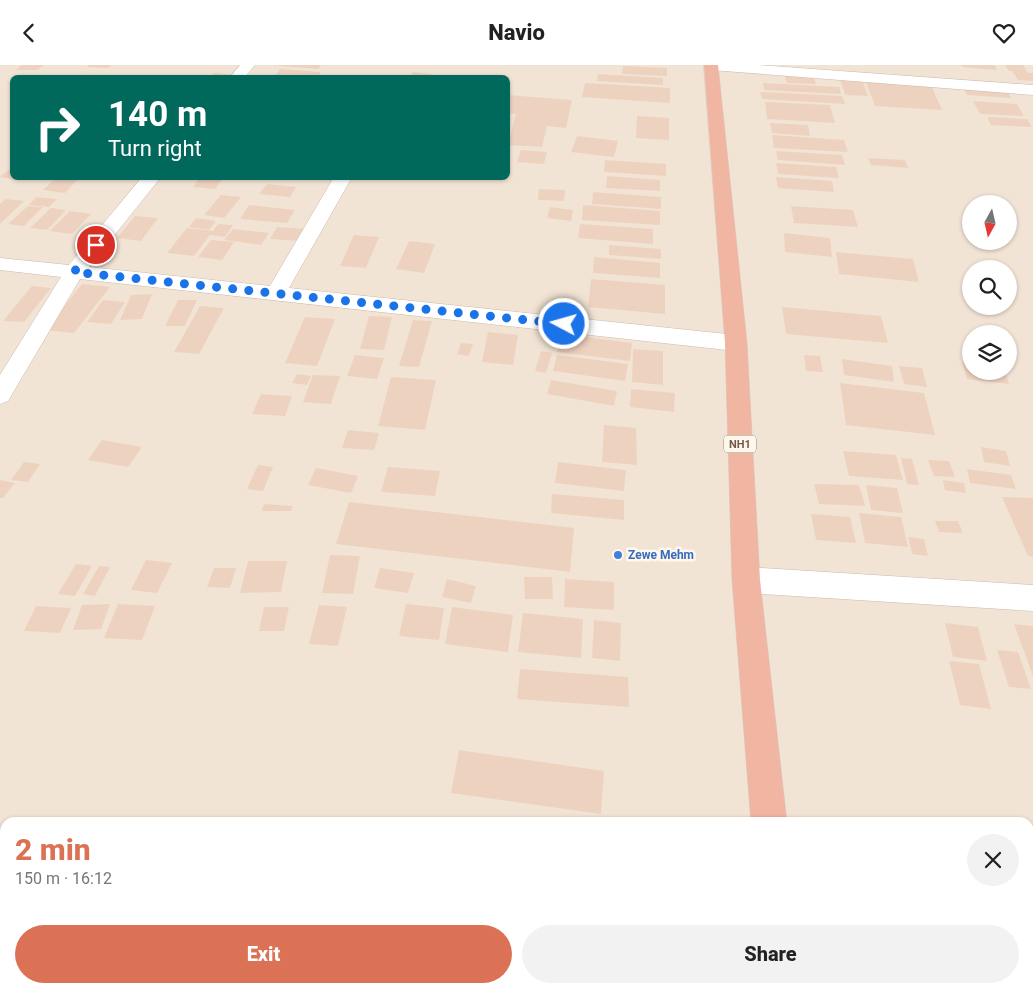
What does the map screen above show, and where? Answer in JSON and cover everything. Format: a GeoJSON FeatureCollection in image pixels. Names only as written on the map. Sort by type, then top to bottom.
{"type":"FeatureCollection","features":[{"type":"Feature","properties":{"kind":"highway","name":"NH1"},"geometry":{"type":"LineString","coordinates":[[711,65],[736,343],[746,580],[769,817]]}},
{"type":"Feature","properties":{"kind":"street"},"geometry":{"type":"LineString","coordinates":[[239,75],[248,65]]}},
{"type":"Feature","properties":{"kind":"street"},"geometry":{"type":"LineString","coordinates":[[711,65],[1033,90]]}},
{"type":"Feature","properties":{"kind":"street"},"geometry":{"type":"LineString","coordinates":[[910,65],[914,81]]}},
{"type":"Feature","properties":{"kind":"street"},"geometry":{"type":"LineString","coordinates":[[1012,89],[1033,105]]}},
{"type":"Feature","properties":{"kind":"street"},"geometry":{"type":"LineString","coordinates":[[0,395],[74,272],[150,180]]}},
{"type":"Feature","properties":{"kind":"street"},"geometry":{"type":"LineString","coordinates":[[276,293],[341,180]]}},
{"type":"Feature","properties":{"kind":"street"},"geometry":{"type":"LineString","coordinates":[[0,264],[736,343]]}},
{"type":"Feature","properties":{"kind":"street"},"geometry":{"type":"LineString","coordinates":[[746,580],[1033,598]]}},
{"type":"Feature","properties":{"kind":"shaded area"},"geometry":{"type":"Polygon","coordinates":[[[0,65],[1033,65],[1033,817],[0,817],[0,65]]]}},
{"type":"Feature","properties":{"kind":"building"},"geometry":{"type":"Polygon","coordinates":[[[21,65],[43,65],[38,70],[16,70],[21,65]]]}},
{"type":"Feature","properties":{"kind":"building"},"geometry":{"type":"Polygon","coordinates":[[[89,65],[111,65],[108,68],[87,67],[89,65]]]}},
{"type":"Feature","properties":{"kind":"building"},"geometry":{"type":"Polygon","coordinates":[[[270,65],[321,65],[318,69],[270,65]]]}},
{"type":"Feature","properties":{"kind":"building"},"geometry":{"type":"Polygon","coordinates":[[[961,65],[995,65],[997,70],[962,67],[961,65]]]}},
{"type":"Feature","properties":{"kind":"building"},"geometry":{"type":"Polygon","coordinates":[[[1005,65],[1023,65],[1028,73],[1033,73],[1033,81],[1018,80],[1005,65]]]}},
{"type":"Feature","properties":{"kind":"building"},"geometry":{"type":"Polygon","coordinates":[[[623,66],[667,68],[667,76],[622,74],[623,66]]]}},
{"type":"Feature","properties":{"kind":"building"},"geometry":{"type":"Polygon","coordinates":[[[280,69],[321,72],[319,75],[276,75],[280,69]]]}},
{"type":"Feature","properties":{"kind":"building"},"geometry":{"type":"Polygon","coordinates":[[[413,72],[437,75],[411,75],[413,72]]]}},
{"type":"Feature","properties":{"kind":"building"},"geometry":{"type":"Polygon","coordinates":[[[214,73],[233,75],[212,75],[214,73]]]}},
{"type":"Feature","properties":{"kind":"building"},"geometry":{"type":"Polygon","coordinates":[[[784,73],[813,75],[816,84],[787,83],[784,73]]]}},
{"type":"Feature","properties":{"kind":"building"},"geometry":{"type":"Polygon","coordinates":[[[598,74],[663,78],[663,85],[597,81],[598,74]]]}},
{"type":"Feature","properties":{"kind":"building"},"geometry":{"type":"Polygon","coordinates":[[[840,79],[862,80],[868,96],[845,95],[840,79]]]}},
{"type":"Feature","properties":{"kind":"building"},"geometry":{"type":"Polygon","coordinates":[[[866,82],[931,85],[942,110],[875,106],[866,82]]]}},
{"type":"Feature","properties":{"kind":"building"},"geometry":{"type":"Polygon","coordinates":[[[585,83],[670,88],[670,103],[582,97],[585,83]]]}},
{"type":"Feature","properties":{"kind":"building"},"geometry":{"type":"Polygon","coordinates":[[[763,83],[839,87],[841,94],[764,90],[763,83]]]}},
{"type":"Feature","properties":{"kind":"building"},"geometry":{"type":"Polygon","coordinates":[[[963,88],[1007,91],[1011,98],[967,95],[963,88]]]}},
{"type":"Feature","properties":{"kind":"building"},"geometry":{"type":"Polygon","coordinates":[[[760,92],[842,96],[845,104],[762,99],[760,92]]]}},
{"type":"Feature","properties":{"kind":"building"},"geometry":{"type":"Polygon","coordinates":[[[510,95],[572,100],[566,128],[547,126],[542,147],[510,145],[516,114],[510,113],[510,95]]]}},
{"type":"Feature","properties":{"kind":"building"},"geometry":{"type":"Polygon","coordinates":[[[973,101],[1017,104],[1024,116],[980,114],[973,101]]]}},
{"type":"Feature","properties":{"kind":"building"},"geometry":{"type":"Polygon","coordinates":[[[765,102],[830,105],[835,123],[767,119],[765,102]]]}},
{"type":"Feature","properties":{"kind":"building"},"geometry":{"type":"Polygon","coordinates":[[[637,116],[669,118],[669,140],[636,138],[637,116]]]}},
{"type":"Feature","properties":{"kind":"building"},"geometry":{"type":"Polygon","coordinates":[[[987,117],[1027,119],[1032,127],[991,125],[987,117]]]}},
{"type":"Feature","properties":{"kind":"building"},"geometry":{"type":"Polygon","coordinates":[[[770,123],[808,125],[810,136],[772,133],[770,123]]]}},
{"type":"Feature","properties":{"kind":"building"},"geometry":{"type":"Polygon","coordinates":[[[772,135],[844,140],[848,152],[774,148],[772,135]]]}},
{"type":"Feature","properties":{"kind":"building"},"geometry":{"type":"Polygon","coordinates":[[[577,136],[618,141],[614,157],[571,152],[577,136]]]}},
{"type":"Feature","properties":{"kind":"building"},"geometry":{"type":"Polygon","coordinates":[[[521,150],[547,152],[544,164],[517,162],[521,150]]]}},
{"type":"Feature","properties":{"kind":"building"},"geometry":{"type":"Polygon","coordinates":[[[776,151],[842,155],[845,165],[778,160],[776,151]]]}},
{"type":"Feature","properties":{"kind":"building"},"geometry":{"type":"Polygon","coordinates":[[[868,158],[905,160],[908,168],[871,165],[868,158]]]}},
{"type":"Feature","properties":{"kind":"building"},"geometry":{"type":"Polygon","coordinates":[[[605,160],[666,164],[666,176],[604,172],[605,160]]]}},
{"type":"Feature","properties":{"kind":"building"},"geometry":{"type":"Polygon","coordinates":[[[776,163],[836,167],[839,178],[778,174],[776,163]]]}},
{"type":"Feature","properties":{"kind":"building"},"geometry":{"type":"Polygon","coordinates":[[[8,170],[10,170],[10,179],[0,177],[8,170]]]}},
{"type":"Feature","properties":{"kind":"building"},"geometry":{"type":"Polygon","coordinates":[[[607,176],[660,180],[660,191],[606,188],[607,176]]]}},
{"type":"Feature","properties":{"kind":"building"},"geometry":{"type":"Polygon","coordinates":[[[776,177],[832,181],[834,192],[778,188],[776,177]]]}},
{"type":"Feature","properties":{"kind":"building"},"geometry":{"type":"Polygon","coordinates":[[[54,180],[77,180],[65,193],[43,190],[54,180]]]}},
{"type":"Feature","properties":{"kind":"building"},"geometry":{"type":"Polygon","coordinates":[[[198,180],[222,180],[215,189],[193,187],[198,180]]]}},
{"type":"Feature","properties":{"kind":"building"},"geometry":{"type":"Polygon","coordinates":[[[267,184],[296,187],[290,197],[259,194],[267,184]]]}},
{"type":"Feature","properties":{"kind":"building"},"geometry":{"type":"Polygon","coordinates":[[[539,189],[565,190],[564,201],[538,200],[539,189]]]}},
{"type":"Feature","properties":{"kind":"building"},"geometry":{"type":"Polygon","coordinates":[[[593,192],[661,197],[661,209],[592,204],[593,192]]]}},
{"type":"Feature","properties":{"kind":"building"},"geometry":{"type":"Polygon","coordinates":[[[221,195],[241,197],[224,218],[204,215],[221,195]]]}},
{"type":"Feature","properties":{"kind":"building"},"geometry":{"type":"Polygon","coordinates":[[[36,197],[57,199],[49,207],[29,205],[36,197]]]}},
{"type":"Feature","properties":{"kind":"building"},"geometry":{"type":"Polygon","coordinates":[[[6,199],[24,201],[0,224],[0,204],[6,199]]]}},
{"type":"Feature","properties":{"kind":"building"},"geometry":{"type":"Polygon","coordinates":[[[249,205],[295,210],[287,223],[240,219],[249,205]]]}},
{"type":"Feature","properties":{"kind":"building"},"geometry":{"type":"Polygon","coordinates":[[[583,205],[660,211],[660,225],[582,220],[583,205]]]}},
{"type":"Feature","properties":{"kind":"building"},"geometry":{"type":"Polygon","coordinates":[[[28,206],[43,207],[24,226],[8,224],[28,206]]]}},
{"type":"Feature","properties":{"kind":"building"},"geometry":{"type":"Polygon","coordinates":[[[791,206],[853,210],[858,227],[794,223],[791,206]]]}},
{"type":"Feature","properties":{"kind":"building"},"geometry":{"type":"Polygon","coordinates":[[[550,207],[573,210],[571,221],[547,218],[550,207]]]}},
{"type":"Feature","properties":{"kind":"building"},"geometry":{"type":"Polygon","coordinates":[[[51,208],[66,210],[47,230],[30,228],[51,208]]]}},
{"type":"Feature","properties":{"kind":"building"},"geometry":{"type":"Polygon","coordinates":[[[70,211],[91,214],[72,234],[50,231],[70,211]]]}},
{"type":"Feature","properties":{"kind":"building"},"geometry":{"type":"Polygon","coordinates":[[[135,216],[158,218],[141,241],[117,238],[135,216]]]}},
{"type":"Feature","properties":{"kind":"building"},"geometry":{"type":"Polygon","coordinates":[[[196,218],[216,221],[209,230],[189,227],[196,218]]]}},
{"type":"Feature","properties":{"kind":"building"},"geometry":{"type":"Polygon","coordinates":[[[218,224],[233,225],[225,237],[210,235],[194,256],[167,253],[187,228],[213,231],[218,224]]]}},
{"type":"Feature","properties":{"kind":"building"},"geometry":{"type":"Polygon","coordinates":[[[580,224],[653,229],[653,244],[578,238],[580,224]]]}},
{"type":"Feature","properties":{"kind":"building"},"geometry":{"type":"Polygon","coordinates":[[[277,227],[307,229],[300,241],[270,239],[277,227]]]}},
{"type":"Feature","properties":{"kind":"building"},"geometry":{"type":"Polygon","coordinates":[[[233,229],[269,233],[261,245],[224,240],[233,229]]]}},
{"type":"Feature","properties":{"kind":"building"},"geometry":{"type":"Polygon","coordinates":[[[784,233],[830,238],[832,257],[785,252],[784,233]]]}},
{"type":"Feature","properties":{"kind":"building"},"geometry":{"type":"Polygon","coordinates":[[[354,235],[379,237],[366,268],[340,266],[354,235]]]}},
{"type":"Feature","properties":{"kind":"building"},"geometry":{"type":"Polygon","coordinates":[[[211,240],[234,242],[222,260],[198,257],[211,240]]]}},
{"type":"Feature","properties":{"kind":"building"},"geometry":{"type":"Polygon","coordinates":[[[409,241],[435,244],[424,273],[396,269],[409,241]]]}},
{"type":"Feature","properties":{"kind":"building"},"geometry":{"type":"Polygon","coordinates":[[[609,245],[661,249],[661,259],[609,255],[609,245]]]}},
{"type":"Feature","properties":{"kind":"building"},"geometry":{"type":"Polygon","coordinates":[[[836,252],[913,259],[919,282],[839,274],[836,252]]]}},
{"type":"Feature","properties":{"kind":"building"},"geometry":{"type":"Polygon","coordinates":[[[594,257],[660,263],[660,278],[593,273],[594,257]]]}},
{"type":"Feature","properties":{"kind":"building"},"geometry":{"type":"Polygon","coordinates":[[[591,279],[665,285],[665,314],[588,307],[591,279]]]}},
{"type":"Feature","properties":{"kind":"building"},"geometry":{"type":"Polygon","coordinates":[[[82,284],[110,287],[74,333],[44,330],[82,284]]]}},
{"type":"Feature","properties":{"kind":"building"},"geometry":{"type":"Polygon","coordinates":[[[32,286],[51,288],[24,322],[3,321],[32,286]]]}},
{"type":"Feature","properties":{"kind":"building"},"geometry":{"type":"Polygon","coordinates":[[[152,294],[142,319],[120,320],[131,295],[152,294]]]}},
{"type":"Feature","properties":{"kind":"building"},"geometry":{"type":"Polygon","coordinates":[[[103,300],[125,302],[111,324],[87,322],[103,300]]]}},
{"type":"Feature","properties":{"kind":"building"},"geometry":{"type":"Polygon","coordinates":[[[178,300],[197,300],[185,326],[165,326],[178,300]]]}},
{"type":"Feature","properties":{"kind":"building"},"geometry":{"type":"Polygon","coordinates":[[[200,306],[224,308],[199,354],[174,352],[200,306]]]}},
{"type":"Feature","properties":{"kind":"building"},"geometry":{"type":"Polygon","coordinates":[[[782,307],[881,316],[888,343],[786,334],[782,307]]]}},
{"type":"Feature","properties":{"kind":"building"},"geometry":{"type":"Polygon","coordinates":[[[369,316],[392,317],[384,350],[360,349],[369,316]]]}},
{"type":"Feature","properties":{"kind":"building"},"geometry":{"type":"Polygon","coordinates":[[[305,317],[335,319],[317,366],[285,363],[305,317]]]}},
{"type":"Feature","properties":{"kind":"building"},"geometry":{"type":"Polygon","coordinates":[[[413,320],[432,321],[419,367],[399,366],[413,320]]]}},
{"type":"Feature","properties":{"kind":"building"},"geometry":{"type":"Polygon","coordinates":[[[488,332],[518,335],[513,365],[482,362],[488,332]]]}},
{"type":"Feature","properties":{"kind":"building"},"geometry":{"type":"Polygon","coordinates":[[[561,334],[632,343],[630,361],[557,352],[561,334]]]}},
{"type":"Feature","properties":{"kind":"building"},"geometry":{"type":"Polygon","coordinates":[[[461,343],[473,344],[469,356],[457,354],[461,343]]]}},
{"type":"Feature","properties":{"kind":"building"},"geometry":{"type":"Polygon","coordinates":[[[633,349],[663,351],[663,385],[632,382],[633,349]]]}},
{"type":"Feature","properties":{"kind":"building"},"geometry":{"type":"Polygon","coordinates":[[[541,351],[552,353],[546,373],[535,371],[541,351]]]}},
{"type":"Feature","properties":{"kind":"building"},"geometry":{"type":"Polygon","coordinates":[[[355,355],[384,358],[377,379],[347,376],[355,355]]]}},
{"type":"Feature","properties":{"kind":"building"},"geometry":{"type":"Polygon","coordinates":[[[557,355],[628,364],[625,381],[553,371],[557,355]]]}},
{"type":"Feature","properties":{"kind":"building"},"geometry":{"type":"Polygon","coordinates":[[[804,355],[820,356],[823,372],[806,371],[804,355]]]}},
{"type":"Feature","properties":{"kind":"building"},"geometry":{"type":"Polygon","coordinates":[[[842,359],[892,366],[894,382],[844,375],[842,359]]]}},
{"type":"Feature","properties":{"kind":"building"},"geometry":{"type":"Polygon","coordinates":[[[899,366],[922,368],[927,387],[904,384],[899,366]]]}},
{"type":"Feature","properties":{"kind":"building"},"geometry":{"type":"Polygon","coordinates":[[[297,374],[311,376],[307,385],[292,383],[297,374]]]}},
{"type":"Feature","properties":{"kind":"building"},"geometry":{"type":"Polygon","coordinates":[[[313,375],[340,376],[331,404],[303,402],[313,375]]]}},
{"type":"Feature","properties":{"kind":"building"},"geometry":{"type":"Polygon","coordinates":[[[391,377],[436,380],[425,430],[378,426],[391,377]]]}},
{"type":"Feature","properties":{"kind":"building"},"geometry":{"type":"Polygon","coordinates":[[[551,380],[617,391],[614,406],[547,394],[551,380]]]}},
{"type":"Feature","properties":{"kind":"building"},"geometry":{"type":"Polygon","coordinates":[[[975,380],[1008,380],[1009,384],[975,380]]]}},
{"type":"Feature","properties":{"kind":"building"},"geometry":{"type":"Polygon","coordinates":[[[840,383],[924,393],[935,435],[846,425],[840,383]]]}},
{"type":"Feature","properties":{"kind":"building"},"geometry":{"type":"Polygon","coordinates":[[[631,389],[675,393],[674,412],[630,407],[631,389]]]}},
{"type":"Feature","properties":{"kind":"building"},"geometry":{"type":"Polygon","coordinates":[[[261,394],[292,396],[285,416],[252,414],[261,394]]]}},
{"type":"Feature","properties":{"kind":"building"},"geometry":{"type":"Polygon","coordinates":[[[604,425],[636,428],[637,465],[602,462],[604,425]]]}},
{"type":"Feature","properties":{"kind":"building"},"geometry":{"type":"Polygon","coordinates":[[[348,430],[379,433],[374,450],[342,448],[348,430]]]}},
{"type":"Feature","properties":{"kind":"building"},"geometry":{"type":"Polygon","coordinates":[[[102,440],[142,447],[128,467],[88,460],[102,440]]]}},
{"type":"Feature","properties":{"kind":"building"},"geometry":{"type":"Polygon","coordinates":[[[981,447],[1006,451],[1010,466],[984,462],[981,447]]]}},
{"type":"Feature","properties":{"kind":"building"},"geometry":{"type":"Polygon","coordinates":[[[843,451],[896,455],[903,480],[849,476],[843,451]]]}},
{"type":"Feature","properties":{"kind":"building"},"geometry":{"type":"Polygon","coordinates":[[[901,458],[912,459],[919,485],[907,484],[901,458]]]}},
{"type":"Feature","properties":{"kind":"building"},"geometry":{"type":"Polygon","coordinates":[[[928,460],[949,461],[955,477],[934,476],[928,460]]]}},
{"type":"Feature","properties":{"kind":"building"},"geometry":{"type":"Polygon","coordinates":[[[24,462],[40,464],[28,482],[11,480],[24,462]]]}},
{"type":"Feature","properties":{"kind":"building"},"geometry":{"type":"Polygon","coordinates":[[[558,462],[626,470],[624,491],[555,483],[558,462]]]}},
{"type":"Feature","properties":{"kind":"building"},"geometry":{"type":"Polygon","coordinates":[[[258,465],[273,467],[263,491],[247,489],[258,465]]]}},
{"type":"Feature","properties":{"kind":"building"},"geometry":{"type":"Polygon","coordinates":[[[388,467],[440,471],[435,496],[381,492],[388,467]]]}},
{"type":"Feature","properties":{"kind":"building"},"geometry":{"type":"Polygon","coordinates":[[[316,468],[358,476],[351,493],[308,485],[316,468]]]}},
{"type":"Feature","properties":{"kind":"building"},"geometry":{"type":"Polygon","coordinates":[[[967,469],[1011,475],[1016,489],[970,483],[967,469]]]}},
{"type":"Feature","properties":{"kind":"building"},"geometry":{"type":"Polygon","coordinates":[[[0,480],[15,483],[3,498],[0,498],[0,480]]]}},
{"type":"Feature","properties":{"kind":"building"},"geometry":{"type":"Polygon","coordinates":[[[943,480],[964,483],[966,493],[945,490],[943,480]]]}},
{"type":"Feature","properties":{"kind":"building"},"geometry":{"type":"Polygon","coordinates":[[[814,484],[859,485],[865,506],[819,504],[814,484]]]}},
{"type":"Feature","properties":{"kind":"building"},"geometry":{"type":"Polygon","coordinates":[[[866,485],[897,488],[903,513],[871,510],[866,485]]]}},
{"type":"Feature","properties":{"kind":"building"},"geometry":{"type":"Polygon","coordinates":[[[552,494],[624,500],[624,520],[551,513],[552,494]]]}},
{"type":"Feature","properties":{"kind":"building"},"geometry":{"type":"Polygon","coordinates":[[[1002,497],[1033,498],[1033,557],[1028,556],[1002,497]]]}},
{"type":"Feature","properties":{"kind":"building"},"geometry":{"type":"Polygon","coordinates":[[[349,502],[574,528],[570,572],[336,544],[349,502]]]}},
{"type":"Feature","properties":{"kind":"building"},"geometry":{"type":"Polygon","coordinates":[[[264,504],[293,506],[291,511],[262,511],[264,504]]]}},
{"type":"Feature","properties":{"kind":"building"},"geometry":{"type":"Polygon","coordinates":[[[859,513],[901,517],[908,547],[865,543],[859,513]]]}},
{"type":"Feature","properties":{"kind":"building"},"geometry":{"type":"Polygon","coordinates":[[[811,514],[850,517],[856,543],[816,540],[811,514]]]}},
{"type":"Feature","properties":{"kind":"building"},"geometry":{"type":"Polygon","coordinates":[[[935,521],[958,521],[963,533],[939,532],[935,521]]]}},
{"type":"Feature","properties":{"kind":"building"},"geometry":{"type":"Polygon","coordinates":[[[908,537],[924,539],[928,556],[912,554],[908,537]]]}},
{"type":"Feature","properties":{"kind":"building"},"geometry":{"type":"Polygon","coordinates":[[[330,555],[360,556],[353,594],[322,593],[330,555]]]}},
{"type":"Feature","properties":{"kind":"building"},"geometry":{"type":"Polygon","coordinates":[[[146,560],[172,563],[157,593],[131,590],[146,560]]]}},
{"type":"Feature","properties":{"kind":"building"},"geometry":{"type":"Polygon","coordinates":[[[248,561],[287,561],[281,592],[240,593],[248,561]]]}},
{"type":"Feature","properties":{"kind":"building"},"geometry":{"type":"Polygon","coordinates":[[[76,564],[92,566],[75,596],[58,594],[76,564]]]}},
{"type":"Feature","properties":{"kind":"building"},"geometry":{"type":"Polygon","coordinates":[[[99,566],[110,567],[95,596],[83,594],[99,566]]]}},
{"type":"Feature","properties":{"kind":"building"},"geometry":{"type":"Polygon","coordinates":[[[214,568],[236,568],[230,588],[207,587],[214,568]]]}},
{"type":"Feature","properties":{"kind":"building"},"geometry":{"type":"Polygon","coordinates":[[[380,568],[414,573],[408,593],[374,588],[380,568]]]}},
{"type":"Feature","properties":{"kind":"building"},"geometry":{"type":"Polygon","coordinates":[[[524,577],[552,577],[553,599],[525,599],[524,577]]]}},
{"type":"Feature","properties":{"kind":"building"},"geometry":{"type":"Polygon","coordinates":[[[447,579],[476,586],[471,603],[442,597],[447,579]]]}},
{"type":"Feature","properties":{"kind":"building"},"geometry":{"type":"Polygon","coordinates":[[[565,579],[614,582],[614,610],[564,607],[565,579]]]}},
{"type":"Feature","properties":{"kind":"building"},"geometry":{"type":"Polygon","coordinates":[[[110,604],[101,629],[73,630],[82,605],[110,604]]]}},
{"type":"Feature","properties":{"kind":"building"},"geometry":{"type":"Polygon","coordinates":[[[118,604],[155,606],[142,640],[104,638],[118,604]]]}},
{"type":"Feature","properties":{"kind":"building"},"geometry":{"type":"Polygon","coordinates":[[[406,604],[444,608],[439,640],[399,636],[406,604]]]}},
{"type":"Feature","properties":{"kind":"building"},"geometry":{"type":"Polygon","coordinates":[[[319,605],[347,607],[338,646],[309,644],[319,605]]]}},
{"type":"Feature","properties":{"kind":"building"},"geometry":{"type":"Polygon","coordinates":[[[36,606],[71,608],[60,633],[24,631],[36,606]]]}},
{"type":"Feature","properties":{"kind":"building"},"geometry":{"type":"Polygon","coordinates":[[[264,607],[289,607],[284,631],[259,631],[264,607]]]}},
{"type":"Feature","properties":{"kind":"building"},"geometry":{"type":"Polygon","coordinates":[[[452,607],[513,615],[508,652],[445,644],[452,607]]]}},
{"type":"Feature","properties":{"kind":"building"},"geometry":{"type":"Polygon","coordinates":[[[523,613],[583,619],[581,658],[518,652],[523,613]]]}},
{"type":"Feature","properties":{"kind":"building"},"geometry":{"type":"Polygon","coordinates":[[[594,620],[621,623],[620,661],[592,658],[594,620]]]}},
{"type":"Feature","properties":{"kind":"building"},"geometry":{"type":"Polygon","coordinates":[[[945,623],[978,627],[987,661],[953,657],[945,623]]]}},
{"type":"Feature","properties":{"kind":"building"},"geometry":{"type":"Polygon","coordinates":[[[1014,624],[1033,626],[1033,676],[1014,624]]]}},
{"type":"Feature","properties":{"kind":"building"},"geometry":{"type":"Polygon","coordinates":[[[997,650],[1018,652],[1031,689],[1009,687],[997,650]]]}},
{"type":"Feature","properties":{"kind":"building"},"geometry":{"type":"Polygon","coordinates":[[[949,661],[979,664],[991,709],[960,705],[949,661]]]}},
{"type":"Feature","properties":{"kind":"building"},"geometry":{"type":"Polygon","coordinates":[[[520,669],[628,677],[629,707],[517,699],[520,669]]]}},
{"type":"Feature","properties":{"kind":"building"},"geometry":{"type":"Polygon","coordinates":[[[459,750],[604,771],[601,814],[451,793],[459,750]]]}},
{"type":"Feature","properties":{"kind":"place","name":"Zewe Mehm"},"geometry":{"type":"Point","coordinates":[618,555]}},
{"type":"Feature","properties":{"kind":"route"},"geometry":{"type":"LineString","coordinates":[[96,245],[74,272],[564,324]]}}]}
